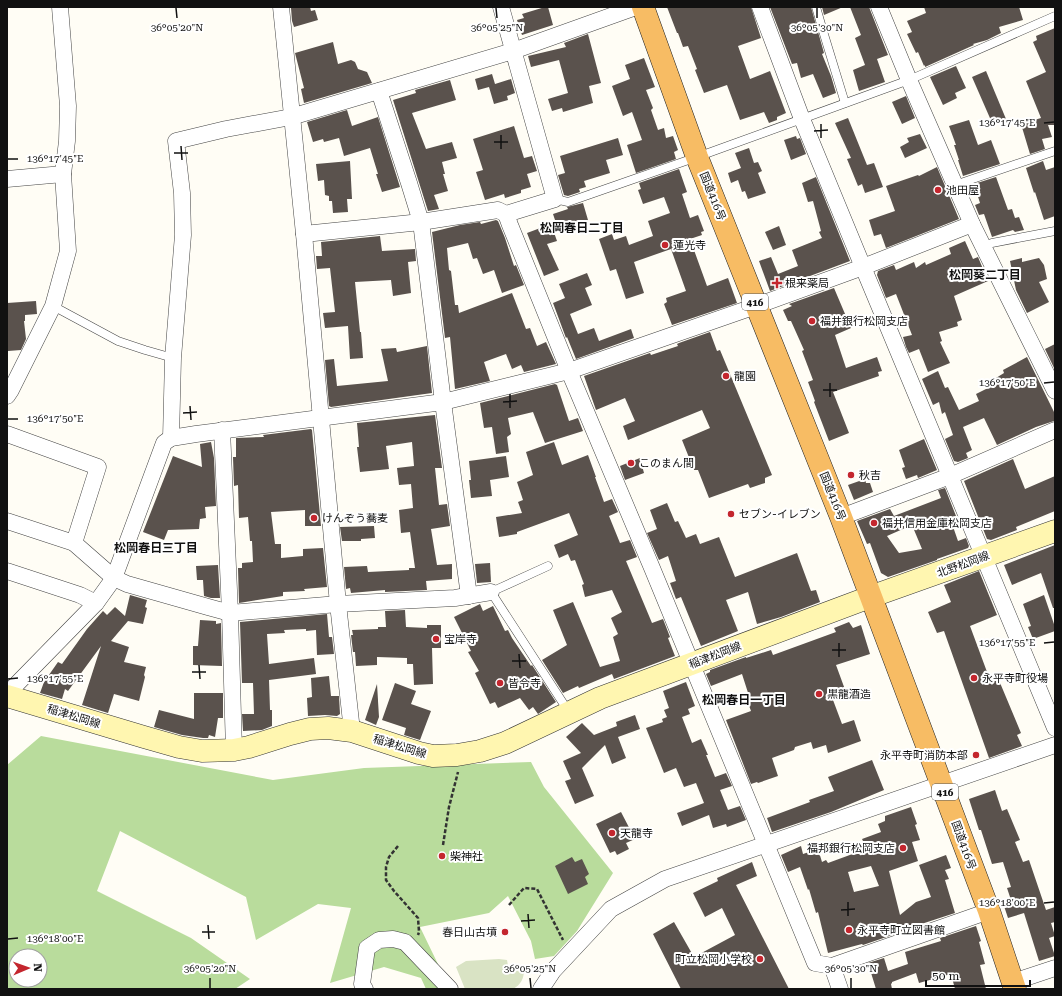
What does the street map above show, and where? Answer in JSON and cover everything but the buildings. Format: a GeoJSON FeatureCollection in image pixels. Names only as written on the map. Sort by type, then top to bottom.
{"type":"FeatureCollection","features":[{"type":"Feature","properties":{"kind":"highway","name":"国道416号"},"geometry":{"type":"LineString","coordinates":[[643,7],[697,157],[841,517],[989,911],[1014,986]]}},
{"type":"Feature","properties":{"kind":"main road","name":"北野松岡線"},"geometry":{"type":"LineString","coordinates":[[870,597],[1055,531]]}},
{"type":"Feature","properties":{"kind":"main road","name":"稲津松岡線"},"geometry":{"type":"LineString","coordinates":[[7,695],[179,747],[202,751],[234,750],[249,747],[290,734],[328,728],[352,731],[419,753],[433,756],[463,754],[480,751],[505,742],[600,698],[870,597]]}},
{"type":"Feature","properties":{"kind":"street"},"geometry":{"type":"LineString","coordinates":[[7,396],[36,344],[53,306],[68,251],[63,174],[67,141],[68,106],[60,7]]}},
{"type":"Feature","properties":{"kind":"street"},"geometry":{"type":"LineString","coordinates":[[281,7],[304,234],[338,604],[352,731]]}},
{"type":"Feature","properties":{"kind":"street"},"geometry":{"type":"LineString","coordinates":[[501,7],[555,199],[506,214]]}},
{"type":"Feature","properties":{"kind":"street"},"geometry":{"type":"LineString","coordinates":[[171,438],[173,358],[183,235],[182,193],[176,140],[291,117],[513,51],[636,7]]}},
{"type":"Feature","properties":{"kind":"street"},"geometry":{"type":"LineString","coordinates":[[760,7],[802,119],[1055,728]]}},
{"type":"Feature","properties":{"kind":"street"},"geometry":{"type":"LineString","coordinates":[[879,7],[972,224],[1055,391]]}},
{"type":"Feature","properties":{"kind":"street"},"geometry":{"type":"LineString","coordinates":[[379,91],[420,222],[442,402],[469,596]]}},
{"type":"Feature","properties":{"kind":"street"},"geometry":{"type":"LineString","coordinates":[[7,179],[63,174]]}},
{"type":"Feature","properties":{"kind":"street"},"geometry":{"type":"LineString","coordinates":[[304,234],[420,222],[498,210],[506,214],[569,371],[815,963],[832,966],[989,911]]}},
{"type":"Feature","properties":{"kind":"street"},"geometry":{"type":"LineString","coordinates":[[7,695],[96,603],[114,578],[164,443],[171,438],[222,430],[442,402],[569,371],[863,267],[972,224]]}},
{"type":"Feature","properties":{"kind":"street"},"geometry":{"type":"LineString","coordinates":[[222,430],[234,750]]}},
{"type":"Feature","properties":{"kind":"street"},"geometry":{"type":"LineString","coordinates":[[841,517],[950,476],[1055,430]]}},
{"type":"Feature","properties":{"kind":"street"},"geometry":{"type":"LineString","coordinates":[[7,434],[98,467],[74,544]]}},
{"type":"Feature","properties":{"kind":"street"},"geometry":{"type":"LineString","coordinates":[[7,521],[74,544],[114,578],[126,584],[230,613],[338,604],[455,598],[491,592]]}},
{"type":"Feature","properties":{"kind":"street"},"geometry":{"type":"LineString","coordinates":[[7,570],[80,595],[96,603]]}},
{"type":"Feature","properties":{"kind":"street"},"geometry":{"type":"LineString","coordinates":[[541,989],[554,971],[611,909],[665,879],[1055,745]]}},
{"type":"Feature","properties":{"kind":"street"},"geometry":{"type":"LineString","coordinates":[[365,989],[362,984],[367,948],[379,940],[393,939],[405,942],[450,989]]}},
{"type":"Feature","properties":{"kind":"street"},"geometry":{"type":"LineString","coordinates":[[832,966],[840,989]]}},
{"type":"Feature","properties":{"kind":"street"},"geometry":{"type":"LineString","coordinates":[[1014,986],[1055,968]]}},
{"type":"Feature","properties":{"kind":"lane"},"geometry":{"type":"LineString","coordinates":[[816,7],[845,103]]}},
{"type":"Feature","properties":{"kind":"lane"},"geometry":{"type":"LineString","coordinates":[[555,199],[568,202],[909,80],[1055,16]]}},
{"type":"Feature","properties":{"kind":"lane"},"geometry":{"type":"LineString","coordinates":[[955,185],[1055,151]]}},
{"type":"Feature","properties":{"kind":"lane"},"geometry":{"type":"LineString","coordinates":[[984,246],[992,243],[1055,231]]}},
{"type":"Feature","properties":{"kind":"lane"},"geometry":{"type":"LineString","coordinates":[[53,306],[118,342],[173,358]]}},
{"type":"Feature","properties":{"kind":"lane"},"geometry":{"type":"LineString","coordinates":[[548,566],[491,592],[568,713]]}},
{"type":"Feature","properties":{"kind":"path"},"geometry":{"type":"LineString","coordinates":[[442,845],[449,807],[463,754]]}},
{"type":"Feature","properties":{"kind":"path"},"geometry":{"type":"LineString","coordinates":[[398,846],[387,862],[386,880],[418,918],[419,932],[417,941],[411,949]]}},
{"type":"Feature","properties":{"kind":"path"},"geometry":{"type":"LineString","coordinates":[[509,905],[524,888],[537,889],[570,953]]}},
{"type":"Feature","properties":{"kind":"green space"},"geometry":{"type":"Polygon","coordinates":[[[41,736],[273,780],[364,768],[531,762],[544,787],[613,873],[577,931],[554,956],[535,959],[531,941],[508,896],[489,913],[420,927],[450,989],[426,989],[421,978],[384,967],[330,983],[351,908],[318,904],[256,940],[246,897],[120,831],[97,891],[191,938],[250,979],[235,989],[7,989],[7,765],[41,736]]]}},
{"type":"Feature","properties":{"kind":"green space"},"geometry":{"type":"Polygon","coordinates":[[[507,960],[508,966],[524,970],[523,978],[518,985],[513,989],[465,989],[456,967],[466,961],[507,960]]]}},
{"type":"Feature","properties":{"kind":"place","name":"池田屋"},"geometry":{"type":"Point","coordinates":[938,190]}},
{"type":"Feature","properties":{"kind":"place","name":"蓮光寺"},"geometry":{"type":"Point","coordinates":[665,245]}},
{"type":"Feature","properties":{"kind":"place","name":"根来薬局"},"geometry":{"type":"Point","coordinates":[777,283]}},
{"type":"Feature","properties":{"kind":"place","name":"福井銀行松岡支店"},"geometry":{"type":"Point","coordinates":[812,321]}},
{"type":"Feature","properties":{"kind":"place","name":"龍園"},"geometry":{"type":"Point","coordinates":[726,376]}},
{"type":"Feature","properties":{"kind":"place","name":"このまん間"},"geometry":{"type":"Point","coordinates":[631,463]}},
{"type":"Feature","properties":{"kind":"place","name":"秋吉"},"geometry":{"type":"Point","coordinates":[851,475]}},
{"type":"Feature","properties":{"kind":"place","name":"セブン-イレブン"},"geometry":{"type":"Point","coordinates":[731,514]}},
{"type":"Feature","properties":{"kind":"place","name":"けんぞう蕎麦"},"geometry":{"type":"Point","coordinates":[314,518]}},
{"type":"Feature","properties":{"kind":"place","name":"福井信用金庫松岡支店"},"geometry":{"type":"Point","coordinates":[874,523]}},
{"type":"Feature","properties":{"kind":"place","name":"宝岸寺"},"geometry":{"type":"Point","coordinates":[436,639]}},
{"type":"Feature","properties":{"kind":"place","name":"永平寺町役場"},"geometry":{"type":"Point","coordinates":[974,678]}},
{"type":"Feature","properties":{"kind":"place","name":"皆令寺"},"geometry":{"type":"Point","coordinates":[500,683]}},
{"type":"Feature","properties":{"kind":"place","name":"黒龍酒造"},"geometry":{"type":"Point","coordinates":[819,694]}},
{"type":"Feature","properties":{"kind":"place","name":"永平寺町消防本部"},"geometry":{"type":"Point","coordinates":[976,755]}},
{"type":"Feature","properties":{"kind":"place","name":"天龍寺"},"geometry":{"type":"Point","coordinates":[612,833]}},
{"type":"Feature","properties":{"kind":"place","name":"福邦銀行松岡支店"},"geometry":{"type":"Point","coordinates":[903,848]}},
{"type":"Feature","properties":{"kind":"place","name":"柴神社"},"geometry":{"type":"Point","coordinates":[442,856]}},
{"type":"Feature","properties":{"kind":"place","name":"永平寺町立図書館"},"geometry":{"type":"Point","coordinates":[849,930]}},
{"type":"Feature","properties":{"kind":"place","name":"春日山古墳"},"geometry":{"type":"Point","coordinates":[505,932]}},
{"type":"Feature","properties":{"kind":"place","name":"町立松岡小学校"},"geometry":{"type":"Point","coordinates":[760,959]}},
{"type":"Feature","properties":{"kind":"district","name":"松岡春日二丁目"},"geometry":{"type":"Point","coordinates":[582,228]}},
{"type":"Feature","properties":{"kind":"district","name":"松岡葵二丁目"},"geometry":{"type":"Point","coordinates":[985,275]}},
{"type":"Feature","properties":{"kind":"district","name":"松岡春日三丁目"},"geometry":{"type":"Point","coordinates":[156,548]}},
{"type":"Feature","properties":{"kind":"district","name":"松岡春日一丁目"},"geometry":{"type":"Point","coordinates":[744,700]}}]}
